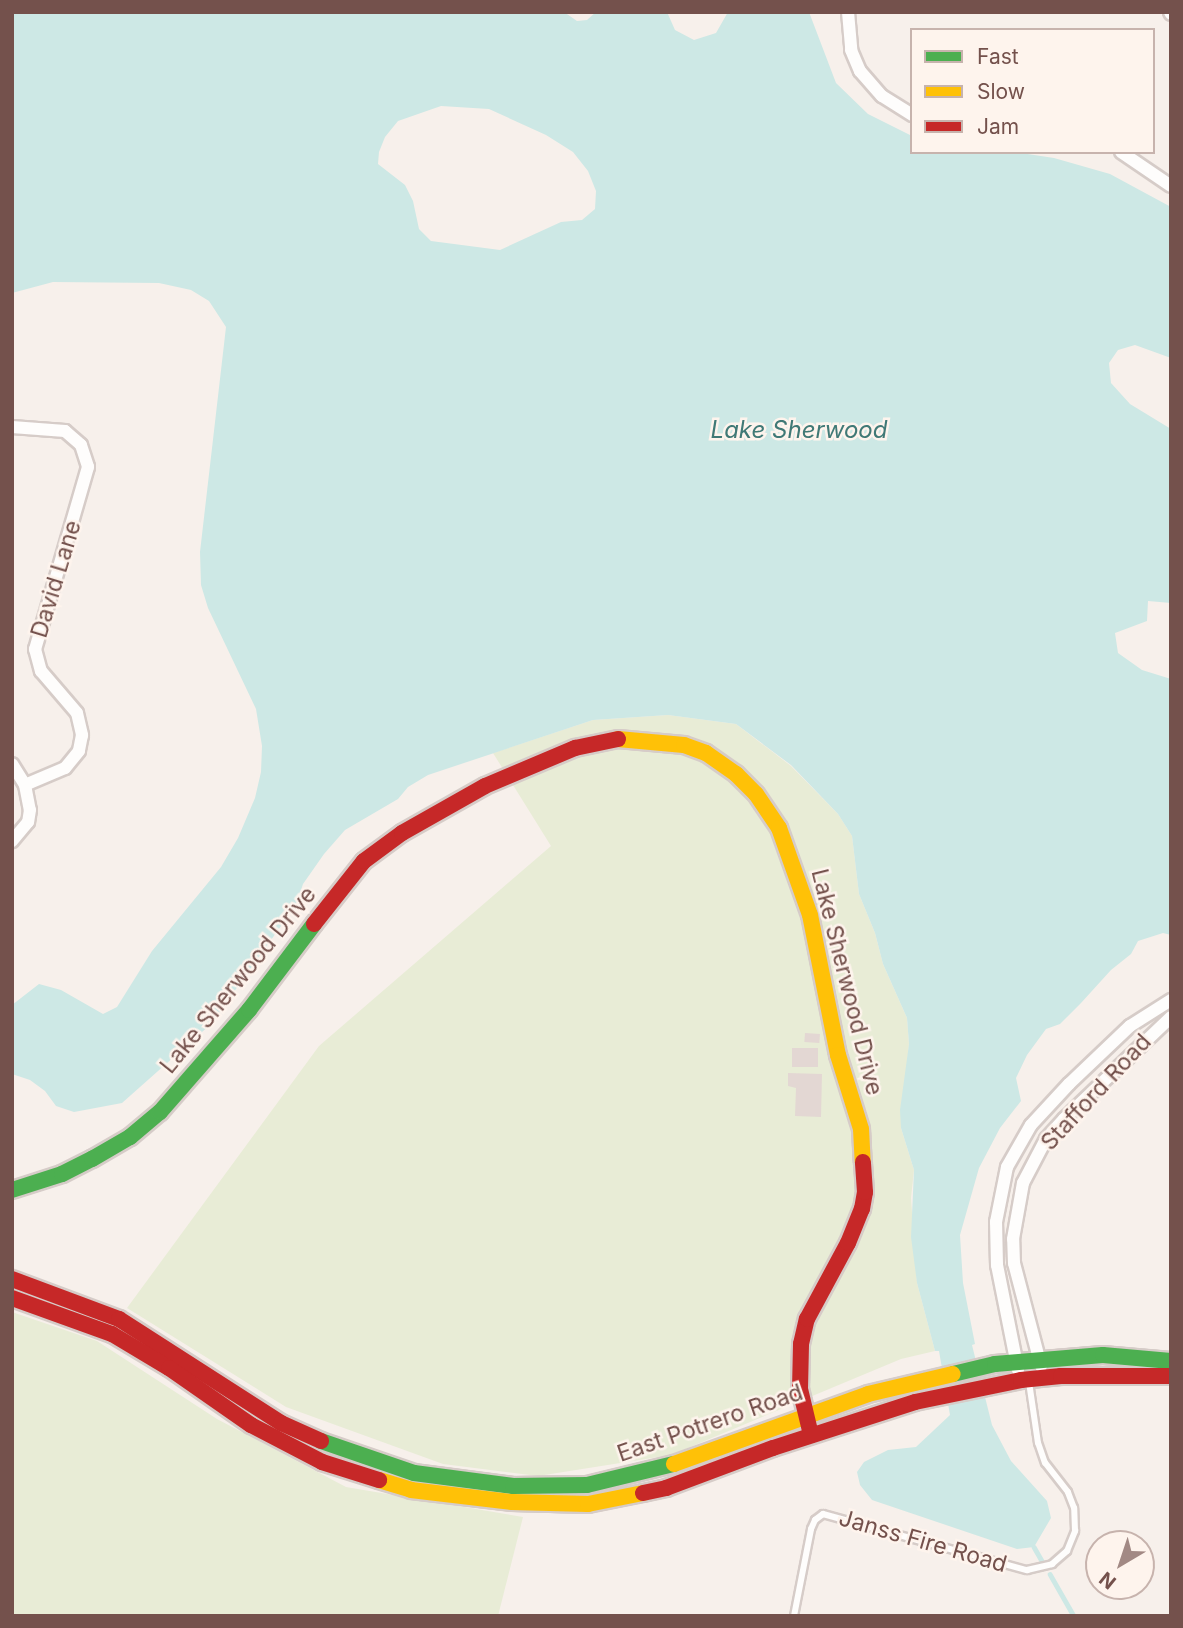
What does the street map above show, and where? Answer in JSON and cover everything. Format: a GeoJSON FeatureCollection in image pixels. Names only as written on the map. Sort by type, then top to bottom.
{"type":"FeatureCollection","features":[{"type":"Feature","properties":{"kind":"street"},"geometry":{"type":"LineString","coordinates":[[848,12],[851,50],[860,71],[882,96],[910,114]]}},
{"type":"Feature","properties":{"kind":"street"},"geometry":{"type":"LineString","coordinates":[[1124,154],[1171,186]]}},
{"type":"Feature","properties":{"kind":"street","name":"David Lane"},"geometry":{"type":"LineString","coordinates":[[12,427],[65,430],[80,445],[88,467],[35,649],[41,671],[78,713],[82,734],[79,751],[65,768],[25,785]]}},
{"type":"Feature","properties":{"kind":"street","name":"Lake Sherwood Drive"},"geometry":{"type":"LineString","coordinates":[[12,1190],[62,1174],[92,1159],[130,1137],[160,1112],[249,1010],[344,883],[364,861],[402,833],[485,786],[575,748],[614,739],[684,745],[706,753],[736,774],[756,794],[779,828],[810,915],[836,1045],[861,1129],[865,1192],[862,1209],[803,1330],[800,1357],[805,1414],[811,1435]]}},
{"type":"Feature","properties":{"kind":"street"},"geometry":{"type":"LineString","coordinates":[[12,764],[25,785],[30,810],[28,822],[12,841]]}},
{"type":"Feature","properties":{"kind":"street","name":"Stafford Road"},"geometry":{"type":"LineString","coordinates":[[1031,1379],[1016,1360],[997,1265],[996,1222],[1007,1167],[1031,1125],[1069,1084],[1130,1026],[1171,1000]]}},
{"type":"Feature","properties":{"kind":"street","name":"Stafford Road"},"geometry":{"type":"LineString","coordinates":[[1031,1379],[1039,1358],[1014,1263],[1013,1239],[1023,1183],[1046,1139],[1171,1017]]}},
{"type":"Feature","properties":{"kind":"street","name":"East Potrero Road"},"geometry":{"type":"LineString","coordinates":[[12,1279],[119,1319],[281,1423],[335,1448],[414,1473],[465,1482],[587,1485],[624,1478],[683,1461],[805,1414],[913,1381],[1016,1360],[1103,1355],[1171,1361]]}},
{"type":"Feature","properties":{"kind":"street","name":"East Potrero Road"},"geometry":{"type":"LineString","coordinates":[[12,1298],[42,1306],[112,1334],[169,1368],[251,1425],[298,1451],[362,1476],[411,1490],[463,1498],[588,1504],[666,1488],[811,1435],[915,1402],[1031,1379],[1171,1376]]}},
{"type":"Feature","properties":{"kind":"lane","name":"Janss Fire Road"},"geometry":{"type":"LineString","coordinates":[[794,1616],[811,1529],[815,1520],[823,1514],[1027,1570],[1052,1564],[1067,1552],[1075,1531],[1074,1508],[1068,1492],[1045,1463],[1038,1443],[1031,1379]]}},
{"type":"Feature","properties":{"kind":"green space"},"geometry":{"type":"Polygon","coordinates":[[[668,715],[736,724],[791,766],[838,814],[852,836],[859,894],[875,933],[883,964],[907,1018],[909,1044],[901,1128],[914,1170],[911,1198],[917,1283],[935,1351],[901,1359],[671,1455],[538,1476],[443,1464],[286,1407],[127,1308],[319,1046],[551,846],[493,753],[593,720],[668,715]]]}},
{"type":"Feature","properties":{"kind":"green space"},"geometry":{"type":"Polygon","coordinates":[[[12,1312],[97,1341],[217,1419],[346,1487],[523,1517],[498,1616],[12,1616],[12,1312]]]}},
{"type":"Feature","properties":{"kind":"water","name":"Lake Sherwood"},"geometry":{"type":"Polygon","coordinates":[[[12,12],[564,12],[577,21],[587,20],[596,12],[667,12],[675,30],[694,40],[716,33],[728,12],[809,12],[836,83],[868,114],[910,135],[910,154],[1027,154],[1054,158],[1110,174],[1171,207],[1171,358],[1135,345],[1118,350],[1109,363],[1111,383],[1130,404],[1171,429],[1171,603],[1148,601],[1147,621],[1115,633],[1118,653],[1142,670],[1171,679],[1171,935],[1163,933],[1138,941],[1131,954],[1111,970],[1060,1024],[1046,1029],[1027,1055],[1016,1078],[1021,1101],[1000,1128],[979,1168],[960,1235],[963,1283],[975,1344],[972,1345],[992,1425],[1011,1461],[1047,1501],[1051,1518],[1034,1547],[1017,1549],[872,1500],[860,1485],[857,1472],[864,1462],[888,1450],[916,1447],[950,1415],[939,1351],[935,1351],[917,1283],[911,1237],[914,1170],[901,1128],[900,1110],[909,1044],[907,1018],[883,964],[875,933],[859,894],[852,836],[838,814],[791,765],[736,724],[668,715],[593,720],[428,775],[408,787],[398,799],[345,830],[303,884],[296,905],[211,1024],[122,1103],[74,1112],[56,1106],[45,1091],[30,1080],[12,1074],[12,1005],[39,984],[61,990],[103,1014],[117,1007],[152,951],[221,867],[238,838],[255,798],[261,772],[262,746],[256,709],[208,608],[201,585],[200,552],[226,327],[209,301],[191,290],[159,283],[53,282],[12,293],[12,12]],[[441,106],[398,121],[385,137],[378,164],[405,185],[413,201],[419,229],[431,241],[500,250],[561,222],[582,220],[595,209],[596,191],[588,171],[573,152],[546,135],[489,109],[441,106]]]}},
{"type":"Feature","properties":{"kind":"building"},"geometry":{"type":"Polygon","coordinates":[[[805,1033],[820,1034],[819,1043],[804,1042],[805,1033]]]}},
{"type":"Feature","properties":{"kind":"building"},"geometry":{"type":"Polygon","coordinates":[[[792,1048],[818,1048],[818,1067],[792,1067],[792,1048]]]}},
{"type":"Feature","properties":{"kind":"building"},"geometry":{"type":"Polygon","coordinates":[[[788,1073],[822,1074],[821,1117],[795,1116],[796,1088],[788,1086],[788,1073]]]}},
{"type":"Feature","properties":{"kind":"waterway"},"geometry":{"type":"LineString","coordinates":[[1034,1547],[1042,1561]]}},
{"type":"Feature","properties":{"kind":"waterway"},"geometry":{"type":"LineString","coordinates":[[1050,1574],[1074,1616]]}},
{"type":"Feature","properties":{"kind":"traffic: fast"},"geometry":{"type":"LineString","coordinates":[[12,1190],[62,1174],[92,1159],[130,1137],[160,1112],[249,1010],[314,924]]}},
{"type":"Feature","properties":{"kind":"traffic: fast"},"geometry":{"type":"LineString","coordinates":[[953,1374],[995,1364],[1103,1355],[1171,1361]]}},
{"type":"Feature","properties":{"kind":"traffic: fast"},"geometry":{"type":"LineString","coordinates":[[321,1441],[414,1473],[513,1486],[587,1485],[674,1464]]}},
{"type":"Feature","properties":{"kind":"traffic: slow"},"geometry":{"type":"LineString","coordinates":[[618,739],[684,745],[706,753],[736,774],[756,794],[779,828],[810,915],[838,1055],[861,1129],[863,1162]]}},
{"type":"Feature","properties":{"kind":"traffic: slow"},"geometry":{"type":"LineString","coordinates":[[674,1464],[868,1394],[953,1374]]}},
{"type":"Feature","properties":{"kind":"traffic: slow"},"geometry":{"type":"LineString","coordinates":[[379,1480],[411,1490],[512,1502],[588,1504],[643,1493]]}},
{"type":"Feature","properties":{"kind":"traffic: jam"},"geometry":{"type":"LineString","coordinates":[[314,924],[364,861],[402,833],[485,786],[575,748],[618,739]]}},
{"type":"Feature","properties":{"kind":"traffic: jam"},"geometry":{"type":"LineString","coordinates":[[811,1435],[800,1389],[801,1344],[807,1319],[848,1243],[862,1209],[865,1192],[863,1162]]}},
{"type":"Feature","properties":{"kind":"traffic: jam"},"geometry":{"type":"LineString","coordinates":[[12,1279],[119,1319],[281,1423],[321,1441]]}},
{"type":"Feature","properties":{"kind":"traffic: jam"},"geometry":{"type":"LineString","coordinates":[[12,1298],[112,1334],[169,1368],[251,1425],[322,1462],[379,1480]]}},
{"type":"Feature","properties":{"kind":"traffic: jam"},"geometry":{"type":"LineString","coordinates":[[643,1493],[666,1488],[773,1448],[915,1402],[1021,1380],[1061,1376],[1171,1376]]}}]}
